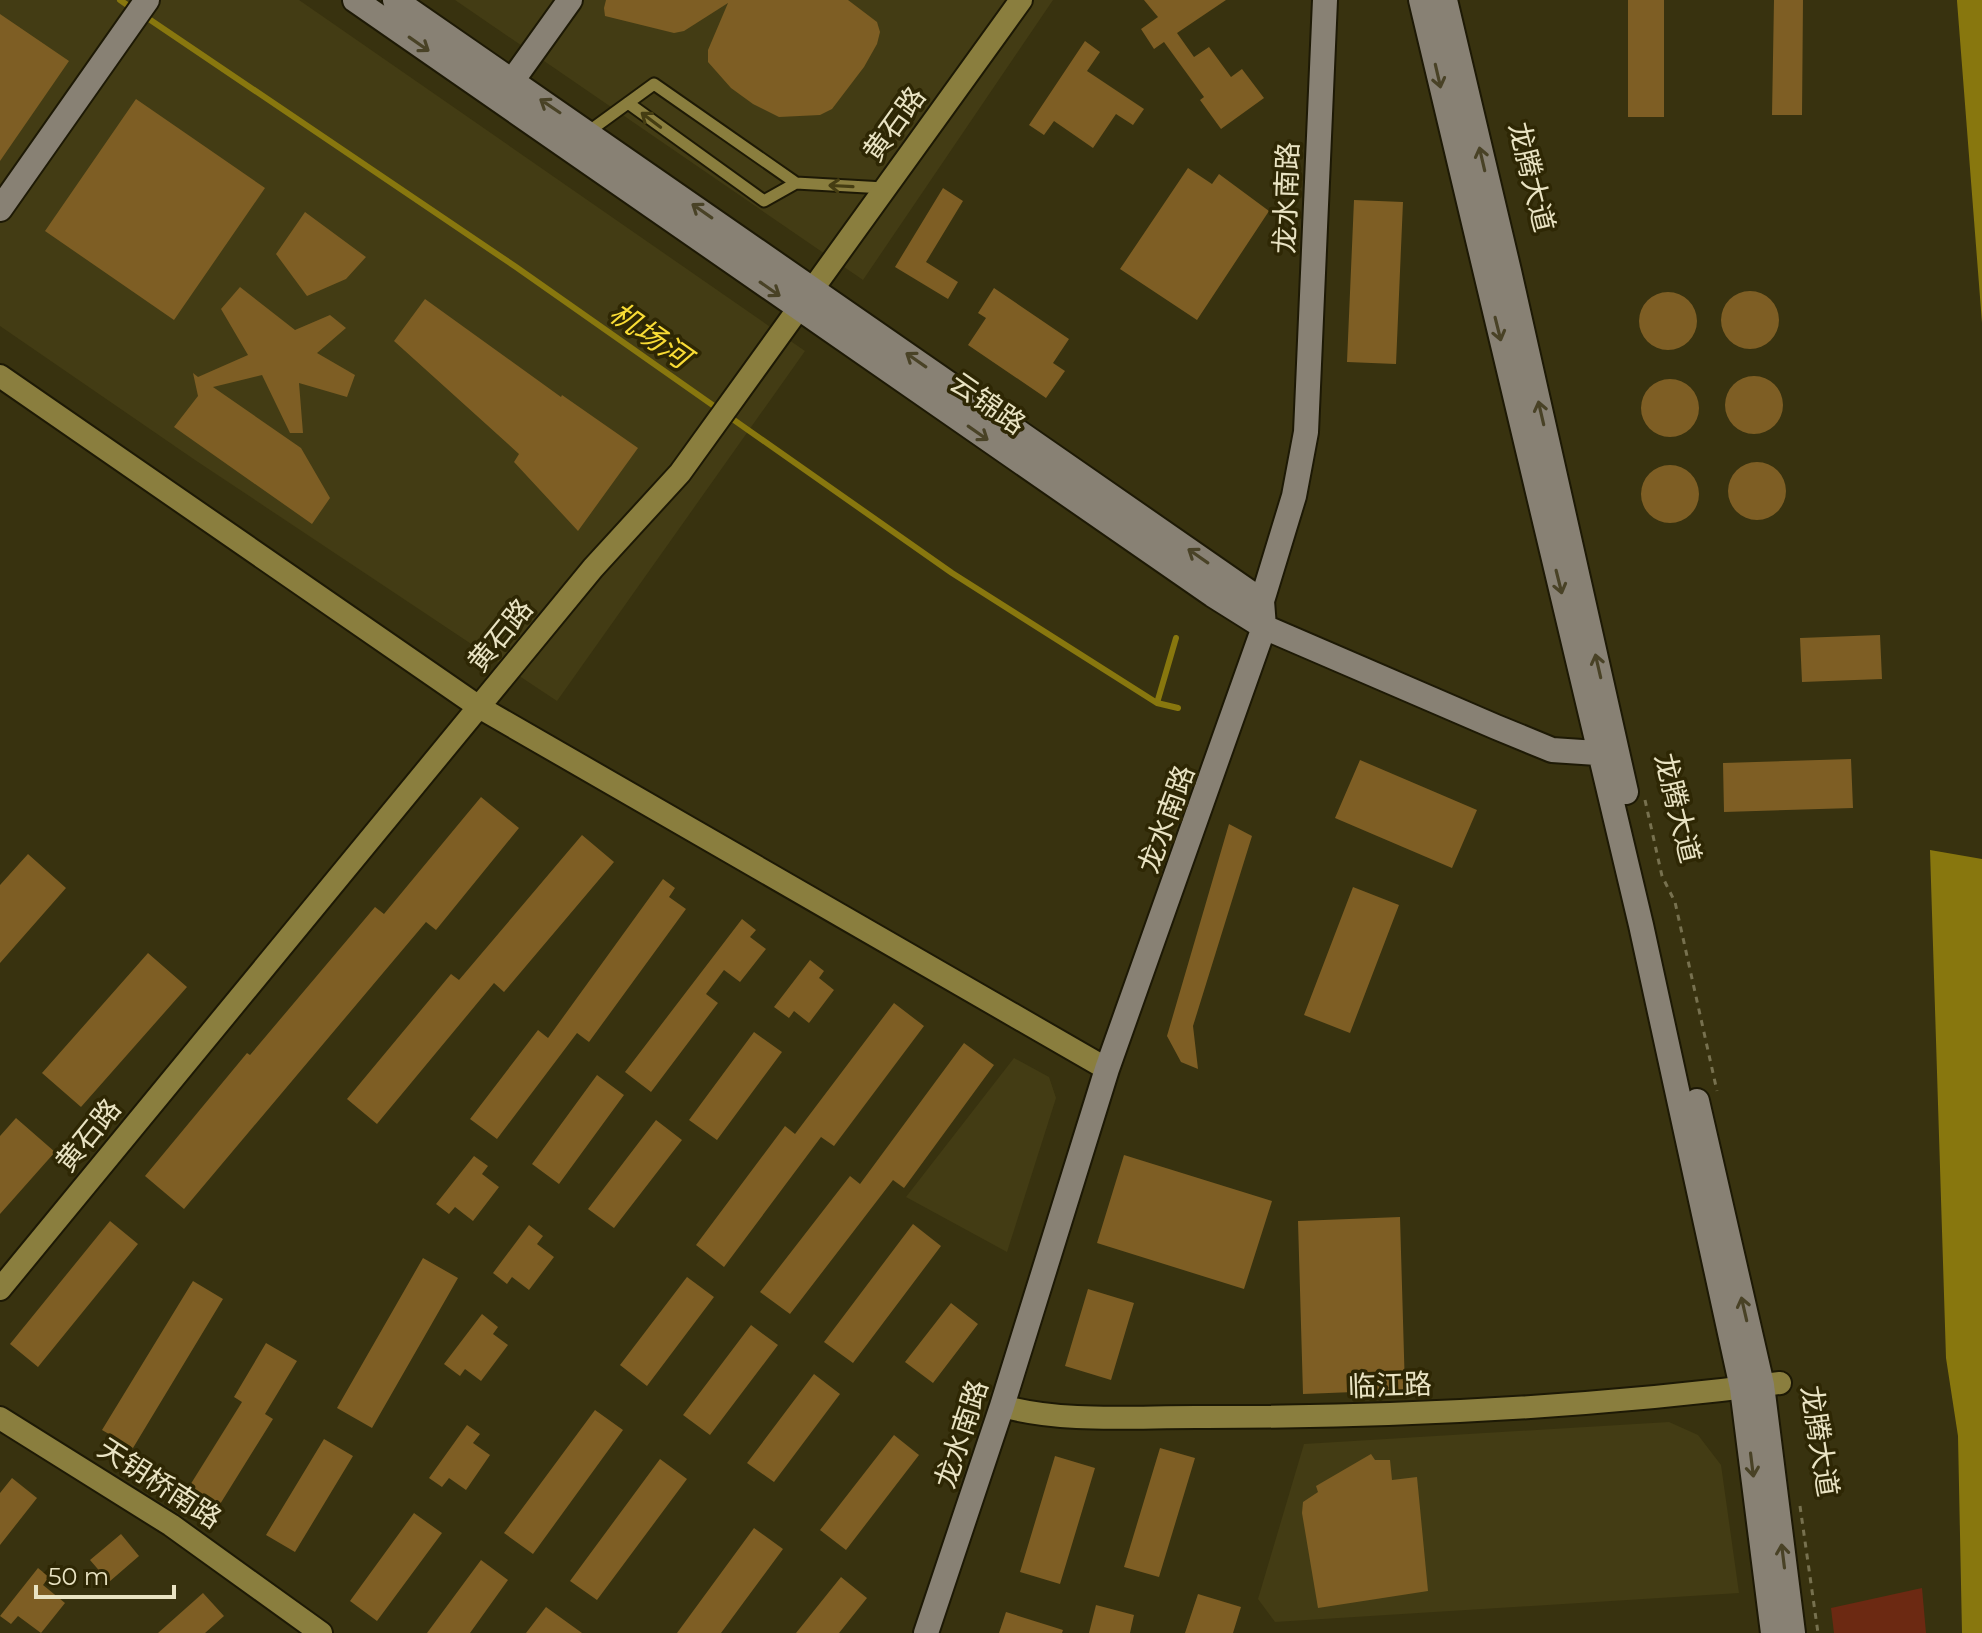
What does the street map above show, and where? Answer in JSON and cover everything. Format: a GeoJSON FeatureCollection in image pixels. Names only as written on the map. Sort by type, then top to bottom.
{"type":"FeatureCollection","features":[{"type":"Feature","properties":{"kind":"main road","name":"云锦路"},"geometry":{"type":"LineString","coordinates":[[355,0],[1213,595],[1264,627],[1552,750],[1618,755]]}},
{"type":"Feature","properties":{"kind":"main road","name":"云锦路"},"geometry":{"type":"LineString","coordinates":[[395,0],[1262,601]]}},
{"type":"Feature","properties":{"kind":"main road"},"geometry":{"type":"LineString","coordinates":[[512,81],[570,0]]}},
{"type":"Feature","properties":{"kind":"main road","name":"龙水南路"},"geometry":{"type":"LineString","coordinates":[[926,1633],[1002,1406],[1107,1069],[1264,627],[1262,601],[1294,496],[1306,432],[1325,0]]}},
{"type":"Feature","properties":{"kind":"main road","name":"龙腾大道"},"geometry":{"type":"LineString","coordinates":[[1421,0],[1618,755]]}},
{"type":"Feature","properties":{"kind":"main road","name":"龙腾大道"},"geometry":{"type":"LineString","coordinates":[[1445,0],[1618,755],[1641,925],[1761,1385],[1793,1633]]}},
{"type":"Feature","properties":{"kind":"main road"},"geometry":{"type":"LineString","coordinates":[[0,209],[141,8]]}},
{"type":"Feature","properties":{"kind":"main road","name":"龙腾大道"},"geometry":{"type":"LineString","coordinates":[[1761,1385],[1773,1633]]}},
{"type":"Feature","properties":{"kind":"street","name":"黄石路"},"geometry":{"type":"LineString","coordinates":[[0,1289],[593,568],[680,473],[1021,0]]}},
{"type":"Feature","properties":{"kind":"street"},"geometry":{"type":"LineString","coordinates":[[0,376],[479,707],[1107,1069]]}},
{"type":"Feature","properties":{"kind":"street","name":"临江路"},"geometry":{"type":"LineString","coordinates":[[1002,1406],[1053,1416],[1299,1417],[1481,1411],[1633,1401],[1761,1385]]}},
{"type":"Feature","properties":{"kind":"street","name":"天钥桥南路"},"geometry":{"type":"LineString","coordinates":[[0,1418],[171,1525],[321,1633]]}},
{"type":"Feature","properties":{"kind":"lane"},"geometry":{"type":"LineString","coordinates":[[588,132],[654,84],[796,183],[885,188]]}},
{"type":"Feature","properties":{"kind":"lane"},"geometry":{"type":"LineString","coordinates":[[628,103],[764,201],[796,183]]}},
{"type":"Feature","properties":{"kind":"path","name":"龙腾大道"},"geometry":{"type":"LineString","coordinates":[[1645,801],[1662,876],[1675,902],[1719,1104]]}},
{"type":"Feature","properties":{"kind":"path","name":"龙腾大道"},"geometry":{"type":"LineString","coordinates":[[1800,1506],[1818,1633]]}},
{"type":"Feature","properties":{"kind":"shaded area"},"geometry":{"type":"Polygon","coordinates":[[[0,0],[299,0],[805,351],[557,701],[0,326],[0,0]]]}},
{"type":"Feature","properties":{"kind":"shaded area"},"geometry":{"type":"Polygon","coordinates":[[[455,0],[1053,0],[863,280],[455,0]]]}},
{"type":"Feature","properties":{"kind":"shaded area"},"geometry":{"type":"Polygon","coordinates":[[[1982,0],[1982,323],[1957,1],[1982,0]]]}},
{"type":"Feature","properties":{"kind":"shaded area"},"geometry":{"type":"Polygon","coordinates":[[[1930,850],[1982,859],[1982,1633],[1962,1633],[1958,1436],[1946,1358],[1930,850]]]}},
{"type":"Feature","properties":{"kind":"shaded area"},"geometry":{"type":"Polygon","coordinates":[[[1014,1058],[1049,1077],[1056,1098],[1007,1252],[906,1197],[1014,1058]]]}},
{"type":"Feature","properties":{"kind":"shaded area"},"geometry":{"type":"Polygon","coordinates":[[[1669,1422],[1698,1435],[1721,1465],[1739,1593],[1275,1622],[1258,1599],[1304,1444],[1669,1422]]]}},
{"type":"Feature","properties":{"kind":"shaded area"},"geometry":{"type":"Polygon","coordinates":[[[1922,1588],[1926,1633],[1834,1633],[1831,1608],[1922,1588]]]}},
{"type":"Feature","properties":{"kind":"building"},"geometry":{"type":"Polygon","coordinates":[[[606,0],[848,0],[877,22],[880,32],[864,67],[832,109],[820,115],[779,117],[731,88],[708,62],[708,50],[728,3],[684,31],[674,33],[605,16],[606,0]]]}},
{"type":"Feature","properties":{"kind":"building"},"geometry":{"type":"Polygon","coordinates":[[[1144,0],[1226,0],[1177,33],[1194,57],[1209,47],[1231,77],[1242,69],[1264,98],[1221,129],[1200,100],[1204,97],[1164,42],[1154,49],[1141,29],[1158,17],[1144,0]]]}},
{"type":"Feature","properties":{"kind":"building"},"geometry":{"type":"Polygon","coordinates":[[[1628,0],[1664,0],[1664,117],[1628,117],[1628,0]]]}},
{"type":"Feature","properties":{"kind":"building"},"geometry":{"type":"Polygon","coordinates":[[[1774,0],[1803,0],[1802,115],[1772,115],[1774,0]]]}},
{"type":"Feature","properties":{"kind":"building"},"geometry":{"type":"Polygon","coordinates":[[[0,14],[69,61],[0,161],[0,14]]]}},
{"type":"Feature","properties":{"kind":"building"},"geometry":{"type":"Polygon","coordinates":[[[1085,41],[1100,52],[1087,71],[1144,109],[1133,125],[1116,114],[1093,148],[1054,121],[1044,135],[1029,125],[1085,41]]]}},
{"type":"Feature","properties":{"kind":"building"},"geometry":{"type":"Polygon","coordinates":[[[136,99],[265,188],[174,320],[45,231],[136,99]]]}},
{"type":"Feature","properties":{"kind":"building"},"geometry":{"type":"Polygon","coordinates":[[[1188,168],[1212,184],[1219,174],[1269,211],[1197,320],[1120,269],[1188,168]]]}},
{"type":"Feature","properties":{"kind":"building"},"geometry":{"type":"Polygon","coordinates":[[[943,188],[963,201],[926,262],[958,282],[948,299],[895,267],[943,188]]]}},
{"type":"Feature","properties":{"kind":"building"},"geometry":{"type":"Polygon","coordinates":[[[1354,200],[1403,202],[1396,364],[1347,362],[1354,200]]]}},
{"type":"Feature","properties":{"kind":"building"},"geometry":{"type":"Polygon","coordinates":[[[305,212],[366,257],[346,279],[307,296],[276,254],[305,212]]]}},
{"type":"Feature","properties":{"kind":"building"},"geometry":{"type":"Polygon","coordinates":[[[240,287],[295,330],[330,315],[346,328],[317,353],[355,375],[347,397],[299,383],[303,433],[290,433],[262,375],[213,387],[301,448],[330,498],[312,524],[174,427],[198,396],[193,373],[198,377],[248,355],[221,309],[240,287]]]}},
{"type":"Feature","properties":{"kind":"building"},"geometry":{"type":"Polygon","coordinates":[[[994,288],[1069,339],[1053,363],[1065,371],[1046,398],[968,345],[986,318],[978,313],[994,288]]]}},
{"type":"Feature","properties":{"kind":"building"},"geometry":{"type":"Polygon","coordinates":[[[1750,291],[1761,293],[1770,300],[1777,309],[1777,331],[1770,340],[1761,347],[1750,349],[1739,347],[1730,340],[1723,331],[1721,320],[1723,309],[1730,300],[1739,293],[1750,291]]]}},
{"type":"Feature","properties":{"kind":"building"},"geometry":{"type":"Polygon","coordinates":[[[1668,292],[1679,294],[1688,301],[1695,310],[1695,332],[1688,341],[1679,348],[1668,350],[1657,348],[1648,341],[1641,332],[1639,321],[1641,310],[1648,301],[1657,294],[1668,292]]]}},
{"type":"Feature","properties":{"kind":"building"},"geometry":{"type":"Polygon","coordinates":[[[425,299],[638,448],[578,531],[514,462],[519,454],[394,341],[425,299]]]}},
{"type":"Feature","properties":{"kind":"building"},"geometry":{"type":"Polygon","coordinates":[[[1754,376],[1765,378],[1774,385],[1781,394],[1781,416],[1774,425],[1765,432],[1754,434],[1743,432],[1734,425],[1727,416],[1725,405],[1727,394],[1734,385],[1743,378],[1754,376]]]}},
{"type":"Feature","properties":{"kind":"building"},"geometry":{"type":"Polygon","coordinates":[[[1670,379],[1681,381],[1690,388],[1697,397],[1697,419],[1690,428],[1681,435],[1670,437],[1659,435],[1650,428],[1643,419],[1641,408],[1643,397],[1650,388],[1659,381],[1670,379]]]}},
{"type":"Feature","properties":{"kind":"building"},"geometry":{"type":"Polygon","coordinates":[[[1757,462],[1768,464],[1777,471],[1784,480],[1784,502],[1777,511],[1768,518],[1757,520],[1746,518],[1737,511],[1730,502],[1728,491],[1730,480],[1737,471],[1746,464],[1757,462]]]}},
{"type":"Feature","properties":{"kind":"building"},"geometry":{"type":"Polygon","coordinates":[[[1670,465],[1681,467],[1690,474],[1697,483],[1697,505],[1690,514],[1681,521],[1670,523],[1659,521],[1650,514],[1643,505],[1641,494],[1643,483],[1650,474],[1659,467],[1670,465]]]}},
{"type":"Feature","properties":{"kind":"building"},"geometry":{"type":"Polygon","coordinates":[[[1880,635],[1882,679],[1802,682],[1800,638],[1880,635]]]}},
{"type":"Feature","properties":{"kind":"building"},"geometry":{"type":"Polygon","coordinates":[[[1851,759],[1853,808],[1724,812],[1723,763],[1851,759]]]}},
{"type":"Feature","properties":{"kind":"building"},"geometry":{"type":"Polygon","coordinates":[[[1360,760],[1477,810],[1452,868],[1335,818],[1360,760]]]}},
{"type":"Feature","properties":{"kind":"building"},"geometry":{"type":"Polygon","coordinates":[[[481,797],[519,828],[436,930],[426,922],[184,1209],[145,1176],[247,1053],[250,1055],[375,907],[384,914],[481,797]]]}},
{"type":"Feature","properties":{"kind":"building"},"geometry":{"type":"Polygon","coordinates":[[[1229,824],[1252,836],[1193,1026],[1198,1069],[1181,1062],[1167,1036],[1229,824]]]}},
{"type":"Feature","properties":{"kind":"building"},"geometry":{"type":"Polygon","coordinates":[[[582,835],[614,862],[504,992],[494,983],[377,1124],[347,1099],[451,974],[459,980],[582,835]]]}},
{"type":"Feature","properties":{"kind":"building"},"geometry":{"type":"Polygon","coordinates":[[[28,854],[66,888],[0,963],[0,885],[28,854]]]}},
{"type":"Feature","properties":{"kind":"building"},"geometry":{"type":"Polygon","coordinates":[[[663,879],[675,888],[669,897],[686,909],[589,1042],[577,1033],[497,1139],[470,1119],[538,1030],[548,1038],[663,879]]]}},
{"type":"Feature","properties":{"kind":"building"},"geometry":{"type":"Polygon","coordinates":[[[1353,887],[1399,905],[1350,1033],[1304,1015],[1353,887]]]}},
{"type":"Feature","properties":{"kind":"building"},"geometry":{"type":"Polygon","coordinates":[[[742,919],[756,930],[750,937],[766,949],[740,982],[724,970],[706,994],[718,1003],[651,1092],[625,1072],[742,919]]]}},
{"type":"Feature","properties":{"kind":"building"},"geometry":{"type":"Polygon","coordinates":[[[148,953],[187,987],[81,1107],[42,1073],[148,953]]]}},
{"type":"Feature","properties":{"kind":"building"},"geometry":{"type":"Polygon","coordinates":[[[810,960],[824,971],[819,978],[834,990],[809,1023],[794,1011],[789,1018],[774,1007],[810,960]]]}},
{"type":"Feature","properties":{"kind":"building"},"geometry":{"type":"Polygon","coordinates":[[[894,1003],[924,1026],[834,1146],[821,1137],[724,1267],[696,1245],[785,1126],[795,1134],[894,1003]]]}},
{"type":"Feature","properties":{"kind":"building"},"geometry":{"type":"Polygon","coordinates":[[[754,1032],[782,1052],[717,1140],[689,1120],[754,1032]]]}},
{"type":"Feature","properties":{"kind":"building"},"geometry":{"type":"Polygon","coordinates":[[[964,1043],[994,1065],[904,1188],[893,1180],[790,1314],[760,1292],[850,1176],[860,1184],[964,1043]]]}},
{"type":"Feature","properties":{"kind":"building"},"geometry":{"type":"Polygon","coordinates":[[[597,1075],[624,1095],[559,1184],[532,1164],[597,1075]]]}},
{"type":"Feature","properties":{"kind":"building"},"geometry":{"type":"Polygon","coordinates":[[[16,1118],[55,1152],[0,1214],[0,1136],[16,1118]]]}},
{"type":"Feature","properties":{"kind":"building"},"geometry":{"type":"Polygon","coordinates":[[[656,1120],[682,1140],[614,1228],[588,1209],[656,1120]]]}},
{"type":"Feature","properties":{"kind":"building"},"geometry":{"type":"Polygon","coordinates":[[[1124,1155],[1272,1201],[1244,1289],[1097,1243],[1124,1155]]]}},
{"type":"Feature","properties":{"kind":"building"},"geometry":{"type":"Polygon","coordinates":[[[474,1156],[488,1166],[482,1174],[499,1187],[473,1221],[455,1207],[449,1214],[436,1204],[474,1156]]]}},
{"type":"Feature","properties":{"kind":"building"},"geometry":{"type":"Polygon","coordinates":[[[1400,1217],[1405,1390],[1303,1394],[1298,1221],[1400,1217]]]}},
{"type":"Feature","properties":{"kind":"building"},"geometry":{"type":"Polygon","coordinates":[[[110,1221],[138,1244],[38,1367],[10,1344],[110,1221]]]}},
{"type":"Feature","properties":{"kind":"building"},"geometry":{"type":"Polygon","coordinates":[[[913,1224],[941,1246],[853,1363],[824,1342],[913,1224]]]}},
{"type":"Feature","properties":{"kind":"building"},"geometry":{"type":"Polygon","coordinates":[[[529,1225],[543,1236],[537,1244],[554,1257],[529,1290],[512,1277],[507,1284],[493,1273],[529,1225]]]}},
{"type":"Feature","properties":{"kind":"building"},"geometry":{"type":"Polygon","coordinates":[[[423,1258],[458,1278],[372,1428],[337,1408],[423,1258]]]}},
{"type":"Feature","properties":{"kind":"building"},"geometry":{"type":"Polygon","coordinates":[[[687,1277],[714,1297],[647,1386],[620,1365],[687,1277]]]}},
{"type":"Feature","properties":{"kind":"building"},"geometry":{"type":"Polygon","coordinates":[[[193,1281],[223,1299],[133,1448],[102,1430],[193,1281]]]}},
{"type":"Feature","properties":{"kind":"building"},"geometry":{"type":"Polygon","coordinates":[[[1088,1289],[1134,1303],[1111,1380],[1065,1366],[1088,1289]]]}},
{"type":"Feature","properties":{"kind":"building"},"geometry":{"type":"Polygon","coordinates":[[[951,1303],[978,1324],[933,1383],[905,1362],[951,1303]]]}},
{"type":"Feature","properties":{"kind":"building"},"geometry":{"type":"Polygon","coordinates":[[[482,1314],[498,1327],[493,1334],[508,1345],[481,1381],[465,1369],[460,1376],[444,1364],[482,1314]]]}},
{"type":"Feature","properties":{"kind":"building"},"geometry":{"type":"Polygon","coordinates":[[[751,1325],[778,1345],[710,1435],[683,1415],[751,1325]]]}},
{"type":"Feature","properties":{"kind":"building"},"geometry":{"type":"Polygon","coordinates":[[[266,1343],[297,1361],[265,1414],[273,1419],[217,1509],[187,1490],[242,1402],[234,1397],[266,1343]]]}},
{"type":"Feature","properties":{"kind":"building"},"geometry":{"type":"Polygon","coordinates":[[[814,1374],[840,1394],[774,1482],[747,1463],[814,1374]]]}},
{"type":"Feature","properties":{"kind":"building"},"geometry":{"type":"Polygon","coordinates":[[[595,1410],[623,1430],[533,1554],[504,1533],[595,1410]]]}},
{"type":"Feature","properties":{"kind":"building"},"geometry":{"type":"Polygon","coordinates":[[[467,1425],[480,1434],[473,1443],[490,1455],[466,1490],[449,1478],[442,1487],[429,1478],[467,1425]]]}},
{"type":"Feature","properties":{"kind":"building"},"geometry":{"type":"Polygon","coordinates":[[[894,1435],[919,1455],[846,1550],[820,1530],[894,1435]]]}},
{"type":"Feature","properties":{"kind":"building"},"geometry":{"type":"Polygon","coordinates":[[[324,1439],[353,1456],[295,1552],[266,1535],[324,1439]]]}},
{"type":"Feature","properties":{"kind":"building"},"geometry":{"type":"Polygon","coordinates":[[[1160,1448],[1195,1458],[1159,1577],[1124,1567],[1160,1448]]]}},
{"type":"Feature","properties":{"kind":"building"},"geometry":{"type":"Polygon","coordinates":[[[1371,1454],[1375,1460],[1390,1460],[1392,1480],[1417,1477],[1428,1591],[1318,1608],[1302,1513],[1303,1502],[1318,1492],[1316,1486],[1371,1454]]]}},
{"type":"Feature","properties":{"kind":"building"},"geometry":{"type":"Polygon","coordinates":[[[1055,1456],[1095,1468],[1060,1584],[1020,1572],[1055,1456]]]}},
{"type":"Feature","properties":{"kind":"building"},"geometry":{"type":"Polygon","coordinates":[[[660,1459],[687,1479],[597,1600],[570,1581],[660,1459]]]}},
{"type":"Feature","properties":{"kind":"building"},"geometry":{"type":"Polygon","coordinates":[[[12,1478],[37,1498],[0,1545],[0,1493],[12,1478]]]}},
{"type":"Feature","properties":{"kind":"building"},"geometry":{"type":"Polygon","coordinates":[[[414,1513],[442,1533],[377,1621],[350,1601],[414,1513]]]}},
{"type":"Feature","properties":{"kind":"building"},"geometry":{"type":"Polygon","coordinates":[[[754,1528],[783,1549],[721,1633],[677,1633],[754,1528]]]}},
{"type":"Feature","properties":{"kind":"building"},"geometry":{"type":"Polygon","coordinates":[[[121,1534],[139,1556],[109,1582],[90,1560],[121,1534]]]}},
{"type":"Feature","properties":{"kind":"building"},"geometry":{"type":"Polygon","coordinates":[[[481,1560],[508,1580],[470,1633],[427,1633],[481,1560]]]}},
{"type":"Feature","properties":{"kind":"building"},"geometry":{"type":"Polygon","coordinates":[[[38,1568],[49,1577],[43,1585],[65,1603],[41,1633],[18,1616],[11,1624],[0,1616],[38,1568]]]}},
{"type":"Feature","properties":{"kind":"building"},"geometry":{"type":"Polygon","coordinates":[[[841,1577],[867,1598],[839,1633],[796,1633],[841,1577]]]}},
{"type":"Feature","properties":{"kind":"building"},"geometry":{"type":"Polygon","coordinates":[[[203,1593],[224,1616],[205,1633],[158,1633],[203,1593]]]}},
{"type":"Feature","properties":{"kind":"building"},"geometry":{"type":"Polygon","coordinates":[[[1198,1594],[1241,1607],[1233,1633],[1185,1633],[1198,1594]]]}},
{"type":"Feature","properties":{"kind":"building"},"geometry":{"type":"Polygon","coordinates":[[[1096,1605],[1134,1615],[1130,1633],[1089,1633],[1096,1605]]]}},
{"type":"Feature","properties":{"kind":"building"},"geometry":{"type":"Polygon","coordinates":[[[546,1607],[582,1633],[526,1633],[546,1607]]]}},
{"type":"Feature","properties":{"kind":"building"},"geometry":{"type":"Polygon","coordinates":[[[1006,1612],[1063,1630],[1062,1633],[999,1633],[1006,1612]]]}},
{"type":"Feature","properties":{"kind":"waterway","name":"机场河"},"geometry":{"type":"LineString","coordinates":[[120,0],[133,9]]}},
{"type":"Feature","properties":{"kind":"waterway","name":"机场河"},"geometry":{"type":"LineString","coordinates":[[143,15],[516,267],[952,573],[1157,703],[1178,708]]}},
{"type":"Feature","properties":{"kind":"waterway","name":"机场河"},"geometry":{"type":"LineString","coordinates":[[1157,703],[1176,638]]}}]}
